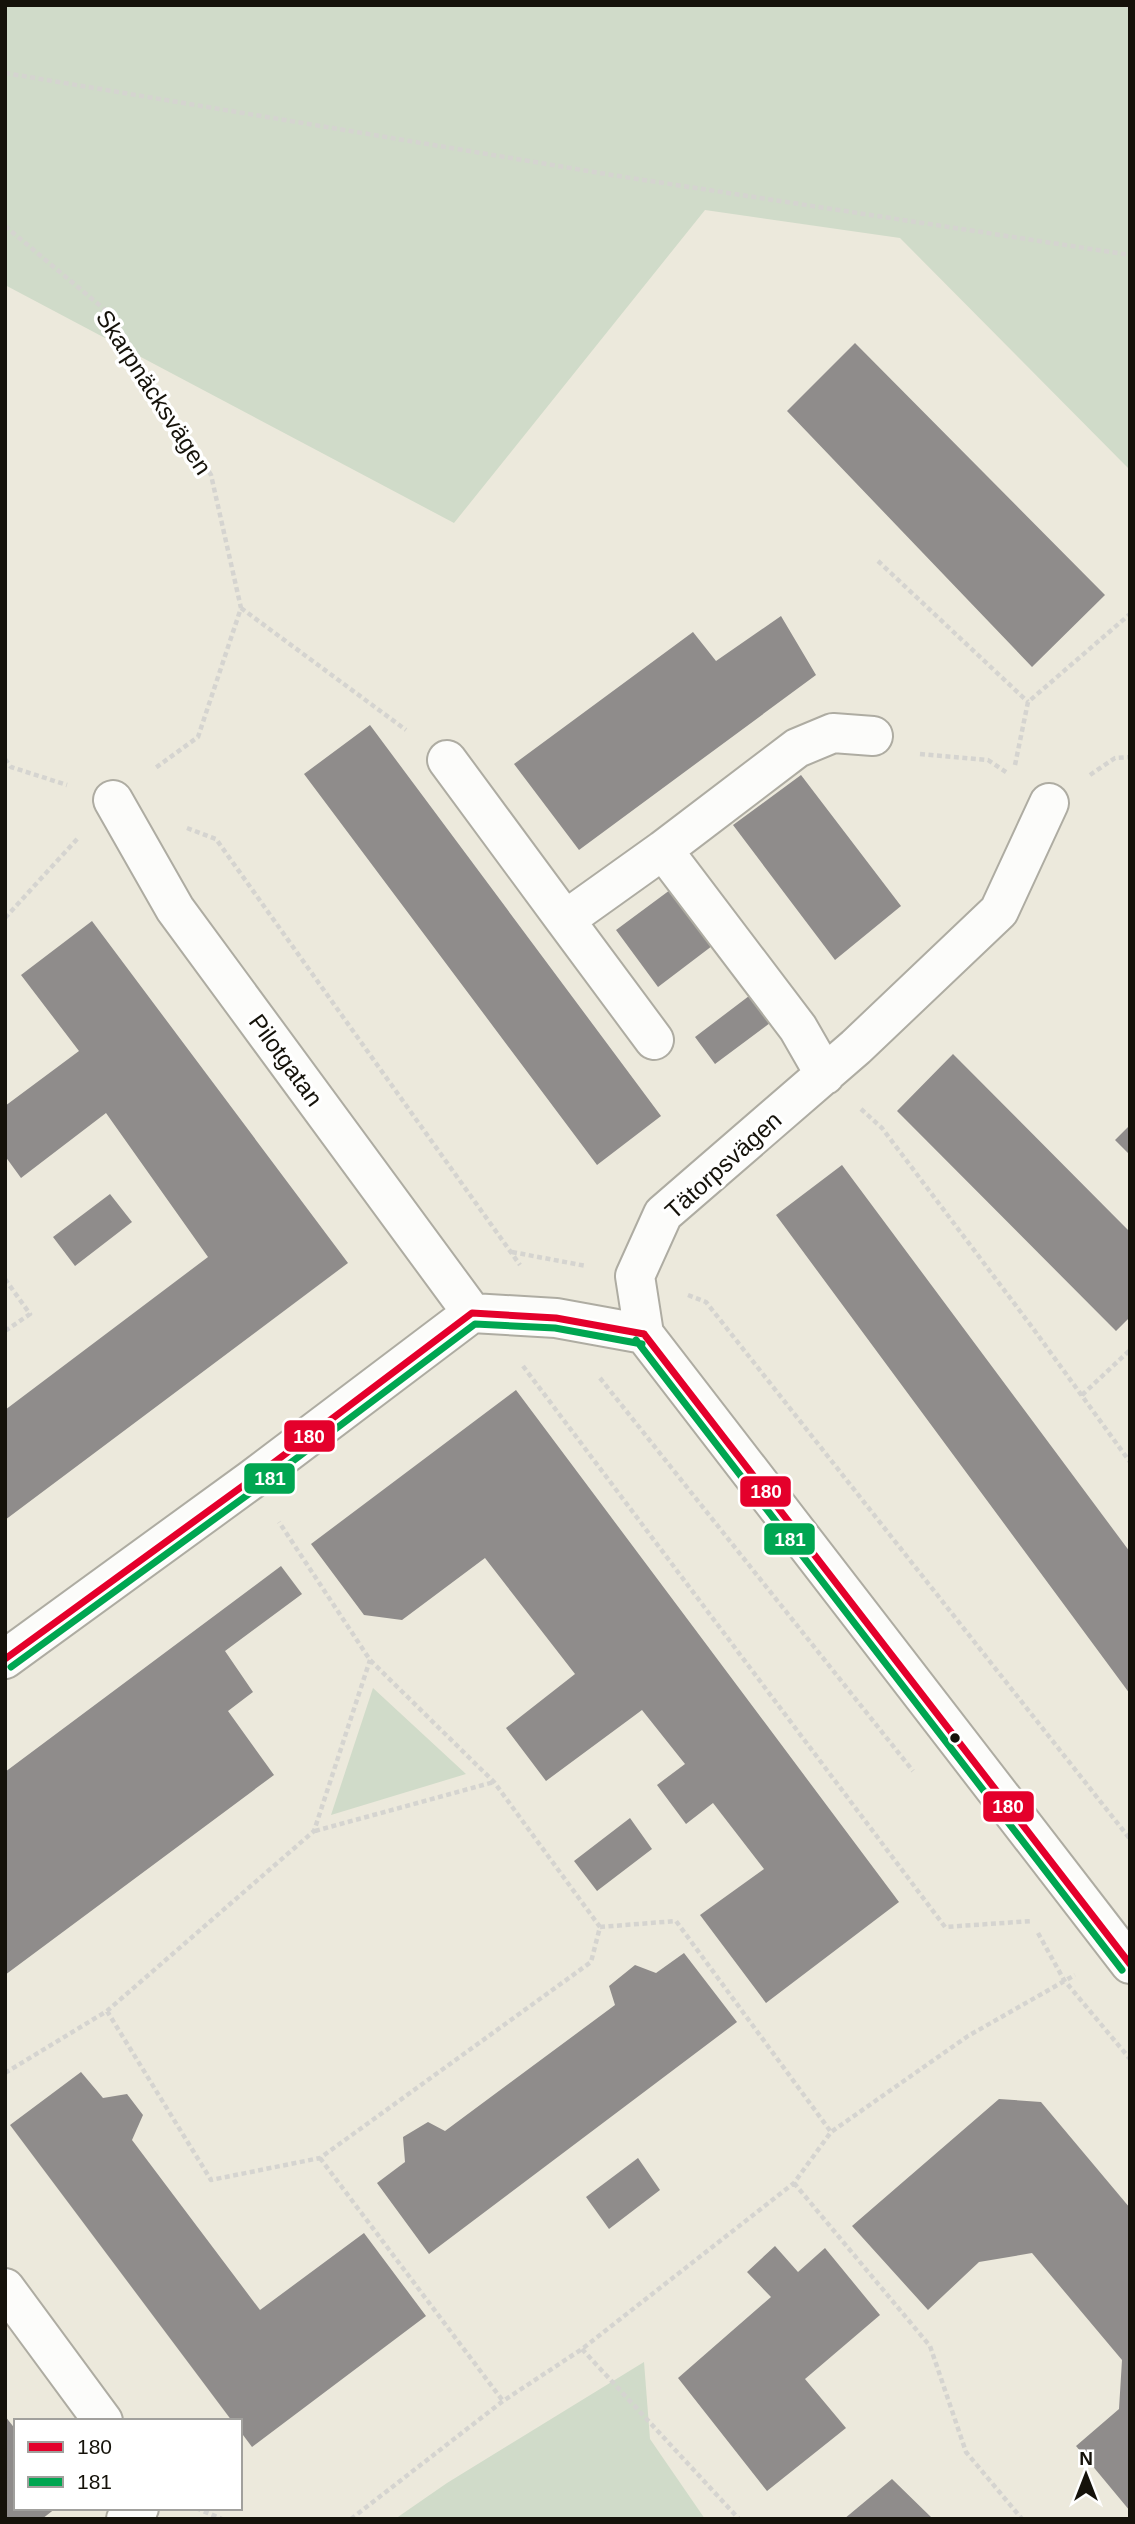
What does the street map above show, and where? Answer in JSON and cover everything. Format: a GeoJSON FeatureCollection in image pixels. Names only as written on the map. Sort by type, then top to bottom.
{"type":"FeatureCollection","features":[{"type":"Feature","properties":{"kind":"street"},"geometry":{"type":"LineString","coordinates":[[565,920],[663,850],[797,748],[833,733],[873,736]]}},
{"type":"Feature","properties":{"kind":"street"},"geometry":{"type":"LineString","coordinates":[[447,760],[654,1040]]}},
{"type":"Feature","properties":{"kind":"street","name":"Pilotgatan"},"geometry":{"type":"LineString","coordinates":[[113,800],[174,909],[472,1313]]}},
{"type":"Feature","properties":{"kind":"street","name":"Tätorpsvägen"},"geometry":{"type":"LineString","coordinates":[[635,1276],[663,1214],[825,1075],[999,911],[1049,803]]}},
{"type":"Feature","properties":{"kind":"street"},"geometry":{"type":"LineString","coordinates":[[663,850],[798,1028],[825,1075]]}},
{"type":"Feature","properties":{"kind":"street"},"geometry":{"type":"LineString","coordinates":[[635,1276],[644,1334],[1126,1959]]}},
{"type":"Feature","properties":{"kind":"street"},"geometry":{"type":"LineString","coordinates":[[5,1659],[251,1480],[472,1313],[556,1318],[644,1334]]}},
{"type":"Feature","properties":{"kind":"street"},"geometry":{"type":"LineString","coordinates":[[5,2288],[102,2419]]}},
{"type":"Feature","properties":{"kind":"path"},"geometry":{"type":"LineString","coordinates":[[5,73],[618,176],[1130,255]]}},
{"type":"Feature","properties":{"kind":"path","name":"Skarpnäcksvägen"},"geometry":{"type":"LineString","coordinates":[[5,226],[110,314],[211,475],[241,608]]}},
{"type":"Feature","properties":{"kind":"path"},"geometry":{"type":"LineString","coordinates":[[878,561],[1028,702]]}},
{"type":"Feature","properties":{"kind":"path"},"geometry":{"type":"LineString","coordinates":[[5,918],[113,800],[198,737],[241,608],[447,760]]}},
{"type":"Feature","properties":{"kind":"path"},"geometry":{"type":"LineString","coordinates":[[873,736],[924,755],[988,760],[1012,776],[1028,702],[1130,614]]}},
{"type":"Feature","properties":{"kind":"path"},"geometry":{"type":"LineString","coordinates":[[5,759],[11,767],[113,800],[216,839],[599,1376],[919,1779]]}},
{"type":"Feature","properties":{"kind":"path"},"geometry":{"type":"LineString","coordinates":[[825,1075],[882,1128],[1130,1462]]}},
{"type":"Feature","properties":{"kind":"path"},"geometry":{"type":"LineString","coordinates":[[511,1252],[635,1276],[706,1302],[1130,1839]]}},
{"type":"Feature","properties":{"kind":"path"},"geometry":{"type":"LineString","coordinates":[[5,1279],[30,1314],[5,1331]]}},
{"type":"Feature","properties":{"kind":"path"},"geometry":{"type":"LineString","coordinates":[[472,1313],[515,1356],[946,1927],[1032,1921]]}},
{"type":"Feature","properties":{"kind":"path"},"geometry":{"type":"LineString","coordinates":[[1082,1395],[1130,1350]]}},
{"type":"Feature","properties":{"kind":"path"},"geometry":{"type":"LineString","coordinates":[[251,1480],[370,1660],[494,1782],[600,1927]]}},
{"type":"Feature","properties":{"kind":"path"},"geometry":{"type":"LineString","coordinates":[[314,1831],[370,1660]]}},
{"type":"Feature","properties":{"kind":"path"},"geometry":{"type":"LineString","coordinates":[[5,2073],[107,2011],[314,1831],[494,1782]]}},
{"type":"Feature","properties":{"kind":"path"},"geometry":{"type":"LineString","coordinates":[[1023,1910],[1032,1921],[1064,1980],[1130,2059]]}},
{"type":"Feature","properties":{"kind":"path"},"geometry":{"type":"LineString","coordinates":[[600,1927],[677,1921],[831,2132]]}},
{"type":"Feature","properties":{"kind":"path"},"geometry":{"type":"LineString","coordinates":[[107,2011],[211,2180],[320,2158],[591,1962],[600,1927]]}},
{"type":"Feature","properties":{"kind":"path"},"geometry":{"type":"LineString","coordinates":[[351,2519],[503,2401],[582,2349],[794,2183],[831,2132],[968,2036],[1064,1980],[1126,1959]]}},
{"type":"Feature","properties":{"kind":"path"},"geometry":{"type":"LineString","coordinates":[[320,2158],[503,2401]]}},
{"type":"Feature","properties":{"kind":"path"},"geometry":{"type":"LineString","coordinates":[[794,2183],[930,2346],[966,2452],[1022,2519]]}},
{"type":"Feature","properties":{"kind":"path"},"geometry":{"type":"LineString","coordinates":[[582,2349],[739,2519]]}},
{"type":"Feature","properties":{"kind":"path"},"geometry":{"type":"LineString","coordinates":[[201,2510],[222,2519]]}},
{"type":"Feature","properties":{"kind":"green space"},"geometry":{"type":"Polygon","coordinates":[[[5,5],[1130,5],[1130,470],[900,238],[705,210],[454,523],[5,285],[5,5]]]}},
{"type":"Feature","properties":{"kind":"green space"},"geometry":{"type":"Polygon","coordinates":[[[373,1688],[466,1774],[331,1815],[373,1688]]]}},
{"type":"Feature","properties":{"kind":"green space"},"geometry":{"type":"Polygon","coordinates":[[[644,2362],[650,2439],[705,2519],[395,2519],[447,2483],[644,2362]]]}},
{"type":"Feature","properties":{"kind":"building"},"geometry":{"type":"Polygon","coordinates":[[[855,343],[1105,595],[1032,667],[787,411],[855,343]]]}},
{"type":"Feature","properties":{"kind":"building"},"geometry":{"type":"Polygon","coordinates":[[[781,616],[816,675],[579,850],[514,764],[693,632],[716,661],[781,616]]]}},
{"type":"Feature","properties":{"kind":"building"},"geometry":{"type":"Polygon","coordinates":[[[370,725],[661,1116],[597,1165],[304,774],[370,725]]]}},
{"type":"Feature","properties":{"kind":"building"},"geometry":{"type":"Polygon","coordinates":[[[801,775],[901,906],[835,960],[733,825],[801,775]]]}},
{"type":"Feature","properties":{"kind":"building"},"geometry":{"type":"Polygon","coordinates":[[[670,890],[712,946],[658,987],[616,930],[670,890]]]}},
{"type":"Feature","properties":{"kind":"building"},"geometry":{"type":"Polygon","coordinates":[[[92,921],[348,1263],[5,1520],[5,1410],[208,1257],[106,1113],[21,1178],[5,1156],[5,1106],[79,1051],[21,975],[92,921]]]}},
{"type":"Feature","properties":{"kind":"building"},"geometry":{"type":"Polygon","coordinates":[[[749,996],[770,1023],[715,1064],[695,1037],[749,996]]]}},
{"type":"Feature","properties":{"kind":"building"},"geometry":{"type":"Polygon","coordinates":[[[953,1054],[1130,1232],[1130,1317],[1116,1331],[897,1111],[953,1054]]]}},
{"type":"Feature","properties":{"kind":"building"},"geometry":{"type":"Polygon","coordinates":[[[1130,1125],[1130,1155],[1115,1140],[1130,1125]]]}},
{"type":"Feature","properties":{"kind":"building"},"geometry":{"type":"Polygon","coordinates":[[[842,1165],[1130,1552],[1130,1694],[776,1215],[842,1165]]]}},
{"type":"Feature","properties":{"kind":"building"},"geometry":{"type":"Polygon","coordinates":[[[110,1194],[132,1222],[75,1266],[53,1237],[110,1194]]]}},
{"type":"Feature","properties":{"kind":"building"},"geometry":{"type":"Polygon","coordinates":[[[516,1390],[899,1902],[766,2003],[700,1915],[764,1869],[713,1803],[686,1824],[657,1785],[685,1764],[642,1710],[546,1781],[506,1728],[575,1674],[485,1558],[402,1620],[364,1615],[311,1544],[516,1390]]]}},
{"type":"Feature","properties":{"kind":"building"},"geometry":{"type":"Polygon","coordinates":[[[281,1566],[302,1594],[225,1651],[253,1692],[228,1711],[274,1775],[5,1975],[5,1772],[281,1566]]]}},
{"type":"Feature","properties":{"kind":"building"},"geometry":{"type":"Polygon","coordinates":[[[630,1818],[652,1849],[597,1891],[574,1861],[630,1818]]]}},
{"type":"Feature","properties":{"kind":"building"},"geometry":{"type":"Polygon","coordinates":[[[684,1953],[737,2022],[429,2254],[377,2183],[405,2162],[403,2137],[428,2122],[445,2131],[615,2005],[609,1986],[635,1965],[656,1973],[684,1953]]]}},
{"type":"Feature","properties":{"kind":"building"},"geometry":{"type":"Polygon","coordinates":[[[81,2072],[103,2098],[127,2094],[143,2115],[132,2140],[260,2310],[364,2233],[426,2316],[252,2447],[242,2434],[242,2419],[230,2419],[10,2125],[81,2072]]]}},
{"type":"Feature","properties":{"kind":"building"},"geometry":{"type":"Polygon","coordinates":[[[999,2099],[1041,2102],[1130,2208],[1130,2511],[1076,2446],[1119,2409],[1122,2360],[1032,2253],[979,2262],[928,2310],[852,2226],[999,2099]]]}},
{"type":"Feature","properties":{"kind":"building"},"geometry":{"type":"Polygon","coordinates":[[[638,2158],[660,2190],[609,2229],[586,2197],[638,2158]]]}},
{"type":"Feature","properties":{"kind":"building"},"geometry":{"type":"Polygon","coordinates":[[[775,2246],[798,2272],[825,2248],[880,2315],[805,2379],[846,2428],[767,2491],[678,2378],[771,2297],[747,2272],[775,2246]]]}},
{"type":"Feature","properties":{"kind":"building"},"geometry":{"type":"Polygon","coordinates":[[[5,2416],[14,2427],[14,2510],[53,2510],[42,2519],[5,2519],[5,2416]]]}},
{"type":"Feature","properties":{"kind":"building"},"geometry":{"type":"Polygon","coordinates":[[[892,2479],[933,2519],[844,2519],[892,2479]]]}},
{"type":"Feature","properties":{"kind":"transit line","name":"180"},"geometry":{"type":"LineString","coordinates":[[5,1659],[251,1480],[472,1313],[556,1318],[644,1334]]}},
{"type":"Feature","properties":{"kind":"transit line","name":"181"},"geometry":{"type":"LineString","coordinates":[[11,1667],[257,1488],[475,1324],[555,1328],[642,1344]]}},
{"type":"Feature","properties":{"kind":"transit line","name":"180"},"geometry":{"type":"LineString","coordinates":[[644,1334],[1130,1964]]}},
{"type":"Feature","properties":{"kind":"transit line","name":"181"},"geometry":{"type":"LineString","coordinates":[[636,1340],[1122,1970]]}}]}
